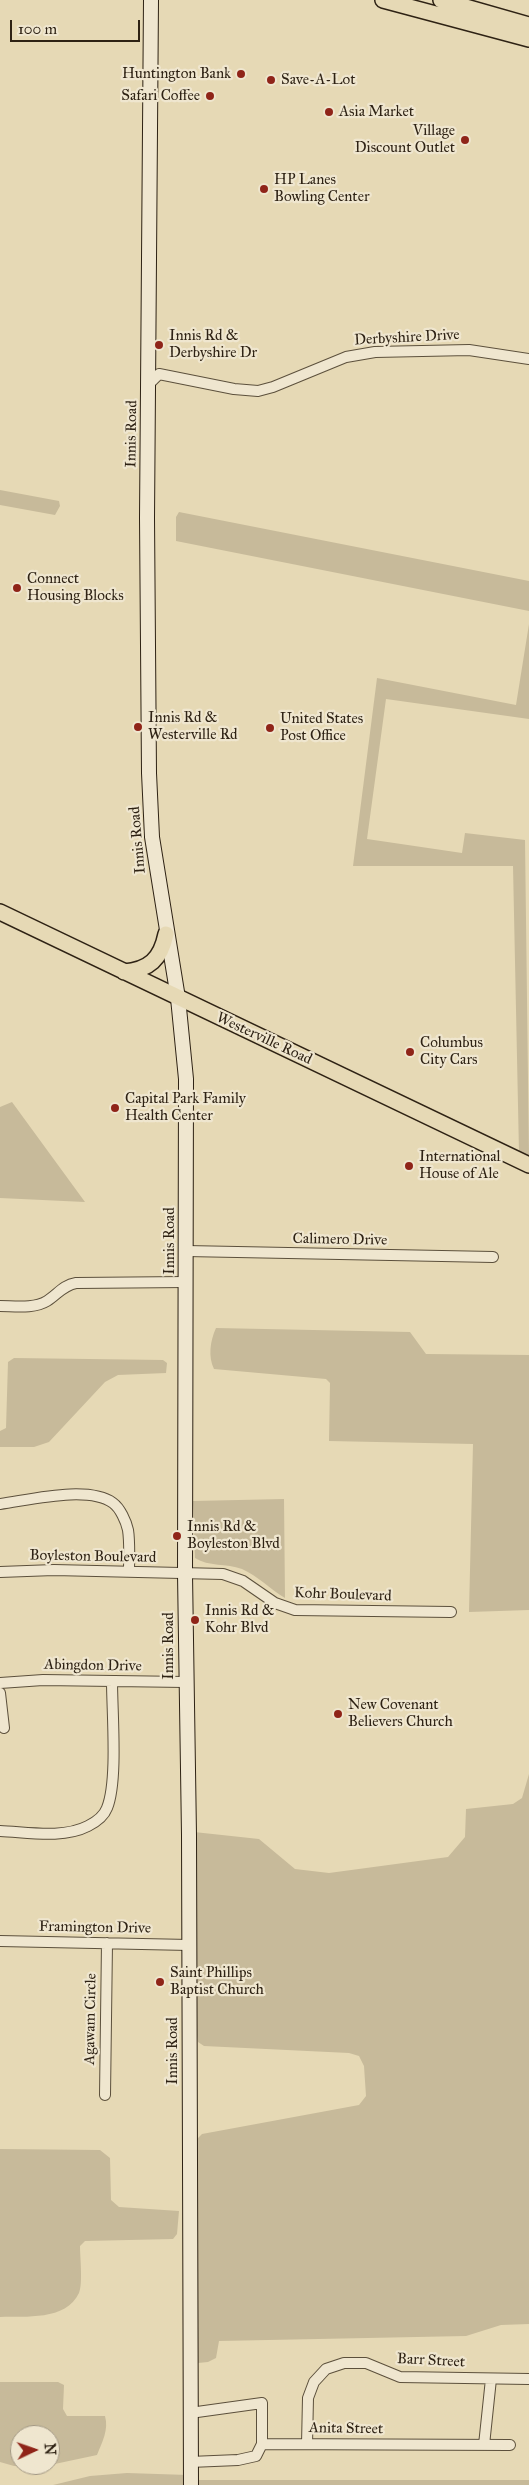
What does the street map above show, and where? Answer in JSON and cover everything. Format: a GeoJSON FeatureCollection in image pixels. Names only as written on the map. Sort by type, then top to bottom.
{"type":"FeatureCollection","features":[{"type":"Feature","properties":{"kind":"main road","name":"Innis Road"},"geometry":{"type":"LineString","coordinates":[[151,0],[146,518],[149,773],[152,837],[166,934],[178,998],[186,1079],[185,1682],[189,1945],[191,2485]]}},
{"type":"Feature","properties":{"kind":"main road"},"geometry":{"type":"LineString","coordinates":[[383,0],[529,39]]}},
{"type":"Feature","properties":{"kind":"main road"},"geometry":{"type":"LineString","coordinates":[[441,0],[529,24]]}},
{"type":"Feature","properties":{"kind":"main road"},"geometry":{"type":"LineString","coordinates":[[460,21],[477,16],[492,20],[502,17]]}},
{"type":"Feature","properties":{"kind":"main road","name":"Westerville Road"},"geometry":{"type":"LineString","coordinates":[[0,912],[529,1166]]}},
{"type":"Feature","properties":{"kind":"main road"},"geometry":{"type":"LineString","coordinates":[[124,972],[147,968],[163,949],[166,934]]}},
{"type":"Feature","properties":{"kind":"street","name":"Derbyshire Drive"},"geometry":{"type":"LineString","coordinates":[[148,385],[160,374],[234,389],[258,391],[273,387],[346,357],[374,352],[469,350],[529,359]]}},
{"type":"Feature","properties":{"kind":"street","name":"Calimero Drive"},"geometry":{"type":"LineString","coordinates":[[186,1251],[493,1257]]}},
{"type":"Feature","properties":{"kind":"street"},"geometry":{"type":"LineString","coordinates":[[0,1306],[38,1305],[46,1302],[67,1285],[76,1283],[186,1282]]}},
{"type":"Feature","properties":{"kind":"street"},"geometry":{"type":"LineString","coordinates":[[0,1504],[77,1494],[96,1496],[113,1503],[119,1509],[128,1529],[129,1572]]}},
{"type":"Feature","properties":{"kind":"street","name":"Boyleston Boulevard"},"geometry":{"type":"LineString","coordinates":[[0,1572],[185,1574]]}},
{"type":"Feature","properties":{"kind":"street","name":"Kohr Boulevard"},"geometry":{"type":"LineString","coordinates":[[185,1574],[202,1572],[236,1578],[275,1603],[295,1610],[451,1612]]}},
{"type":"Feature","properties":{"kind":"street","name":"Abingdon Drive"},"geometry":{"type":"LineString","coordinates":[[0,1683],[43,1680],[185,1682]]}},
{"type":"Feature","properties":{"kind":"street"},"geometry":{"type":"LineString","coordinates":[[0,1831],[62,1833],[88,1826],[102,1816],[107,1808],[113,1782],[112,1681]]}},
{"type":"Feature","properties":{"kind":"street"},"geometry":{"type":"LineString","coordinates":[[0,1693],[4,1728]]}},
{"type":"Feature","properties":{"kind":"street","name":"Framington Drive"},"geometry":{"type":"LineString","coordinates":[[0,1941],[189,1945]]}},
{"type":"Feature","properties":{"kind":"street","name":"Agawam Circle"},"geometry":{"type":"LineString","coordinates":[[105,2095],[107,1943]]}},
{"type":"Feature","properties":{"kind":"street","name":"Barr Street"},"geometry":{"type":"LineString","coordinates":[[307,2444],[308,2398],[314,2382],[326,2369],[344,2363],[366,2363],[400,2377],[529,2379]]}},
{"type":"Feature","properties":{"kind":"street"},"geometry":{"type":"LineString","coordinates":[[484,2445],[491,2378]]}},
{"type":"Feature","properties":{"kind":"street"},"geometry":{"type":"LineString","coordinates":[[190,2414],[262,2403],[262,2444],[256,2456],[238,2460],[190,2462]]}},
{"type":"Feature","properties":{"kind":"street","name":"Anita Street"},"geometry":{"type":"LineString","coordinates":[[262,2444],[510,2445]]}},
{"type":"Feature","properties":{"kind":"shaded area"},"geometry":{"type":"Polygon","coordinates":[[[0,490],[59,501],[60,506],[55,515],[0,505],[0,490]]]}},
{"type":"Feature","properties":{"kind":"shaded area"},"geometry":{"type":"Polygon","coordinates":[[[179,512],[529,581],[529,611],[176,541],[176,517],[179,512]]]}},
{"type":"Feature","properties":{"kind":"shaded area"},"geometry":{"type":"Polygon","coordinates":[[[529,624],[529,719],[386,699],[367,839],[462,853],[465,833],[525,840],[529,1158],[519,1153],[513,866],[353,866],[377,678],[516,705],[529,624]]]}},
{"type":"Feature","properties":{"kind":"shaded area"},"geometry":{"type":"Polygon","coordinates":[[[12,1102],[85,1202],[0,1198],[0,1107],[12,1102]]]}},
{"type":"Feature","properties":{"kind":"shaded area"},"geometry":{"type":"Polygon","coordinates":[[[216,1328],[410,1332],[426,1354],[529,1355],[529,1610],[469,1612],[473,1444],[329,1441],[330,1383],[326,1379],[214,1369],[210,1349],[216,1328]]]}},
{"type":"Feature","properties":{"kind":"shaded area"},"geometry":{"type":"Polygon","coordinates":[[[14,1358],[163,1360],[167,1363],[166,1373],[118,1375],[105,1382],[49,1442],[34,1447],[0,1447],[0,1431],[6,1428],[8,1362],[14,1358]]]}},
{"type":"Feature","properties":{"kind":"shaded area"},"geometry":{"type":"Polygon","coordinates":[[[284,1499],[285,1598],[242,1569],[206,1563],[195,1558],[193,1501],[284,1499]]]}},
{"type":"Feature","properties":{"kind":"shaded area"},"geometry":{"type":"Polygon","coordinates":[[[529,1774],[529,2324],[501,2325],[466,2336],[219,2341],[216,2358],[208,2362],[198,2363],[196,2140],[202,2134],[359,2105],[366,2096],[364,2066],[359,2056],[349,2053],[204,2046],[198,2042],[195,2022],[194,1832],[259,1839],[295,1869],[329,1873],[448,1857],[465,1837],[466,1809],[513,1804],[522,1798],[529,1774]]]}},
{"type":"Feature","properties":{"kind":"shaded area"},"geometry":{"type":"Polygon","coordinates":[[[0,2149],[100,2150],[110,2158],[111,2200],[119,2207],[179,2211],[177,2234],[173,2239],[85,2241],[80,2246],[80,2289],[73,2302],[55,2313],[0,2317],[0,2149]]]}},
{"type":"Feature","properties":{"kind":"shaded area"},"geometry":{"type":"Polygon","coordinates":[[[0,2382],[58,2382],[64,2385],[63,2409],[67,2416],[105,2416],[106,2431],[97,2455],[60,2463],[60,2425],[10,2425],[10,2465],[0,2462],[0,2382]]]}},
{"type":"Feature","properties":{"kind":"shaded area"},"geometry":{"type":"Polygon","coordinates":[[[127,2473],[188,2475],[188,2485],[53,2485],[90,2476],[127,2473]]]}},
{"type":"Feature","properties":{"kind":"shaded area"},"geometry":{"type":"Polygon","coordinates":[[[197,2480],[529,2480],[529,2485],[197,2485],[197,2480]]]}},
{"type":"Feature","properties":{"kind":"place","name":"Huntington Bank"},"geometry":{"type":"Point","coordinates":[241,74]}},
{"type":"Feature","properties":{"kind":"place","name":"Save-A-Lot"},"geometry":{"type":"Point","coordinates":[271,80]}},
{"type":"Feature","properties":{"kind":"place","name":"Safari Coffee"},"geometry":{"type":"Point","coordinates":[210,96]}},
{"type":"Feature","properties":{"kind":"place","name":"Asia Market"},"geometry":{"type":"Point","coordinates":[329,112]}},
{"type":"Feature","properties":{"kind":"place","name":"Village Discount Outlet"},"geometry":{"type":"Point","coordinates":[465,140]}},
{"type":"Feature","properties":{"kind":"place","name":"HP Lanes Bowling Center"},"geometry":{"type":"Point","coordinates":[264,189]}},
{"type":"Feature","properties":{"kind":"place","name":"Innis Rd & Derbyshire Dr"},"geometry":{"type":"Point","coordinates":[159,345]}},
{"type":"Feature","properties":{"kind":"place","name":"Connect Housing Blocks"},"geometry":{"type":"Point","coordinates":[17,588]}},
{"type":"Feature","properties":{"kind":"place","name":"Innis Rd & Westerville Rd"},"geometry":{"type":"Point","coordinates":[138,727]}},
{"type":"Feature","properties":{"kind":"place","name":"United States Post Office"},"geometry":{"type":"Point","coordinates":[270,728]}},
{"type":"Feature","properties":{"kind":"place","name":"Columbus City Cars"},"geometry":{"type":"Point","coordinates":[410,1052]}},
{"type":"Feature","properties":{"kind":"place","name":"Capital Park Family Health Center"},"geometry":{"type":"Point","coordinates":[115,1108]}},
{"type":"Feature","properties":{"kind":"place","name":"International House of Ale"},"geometry":{"type":"Point","coordinates":[409,1166]}},
{"type":"Feature","properties":{"kind":"place","name":"Innis Rd & Boyleston Blvd"},"geometry":{"type":"Point","coordinates":[177,1536]}},
{"type":"Feature","properties":{"kind":"place","name":"Innis Rd & Kohr Blvd"},"geometry":{"type":"Point","coordinates":[195,1620]}},
{"type":"Feature","properties":{"kind":"place","name":"New Covenant Believers Church"},"geometry":{"type":"Point","coordinates":[338,1714]}},
{"type":"Feature","properties":{"kind":"place","name":"Saint Phillips Baptist Church"},"geometry":{"type":"Point","coordinates":[160,1982]}}]}
